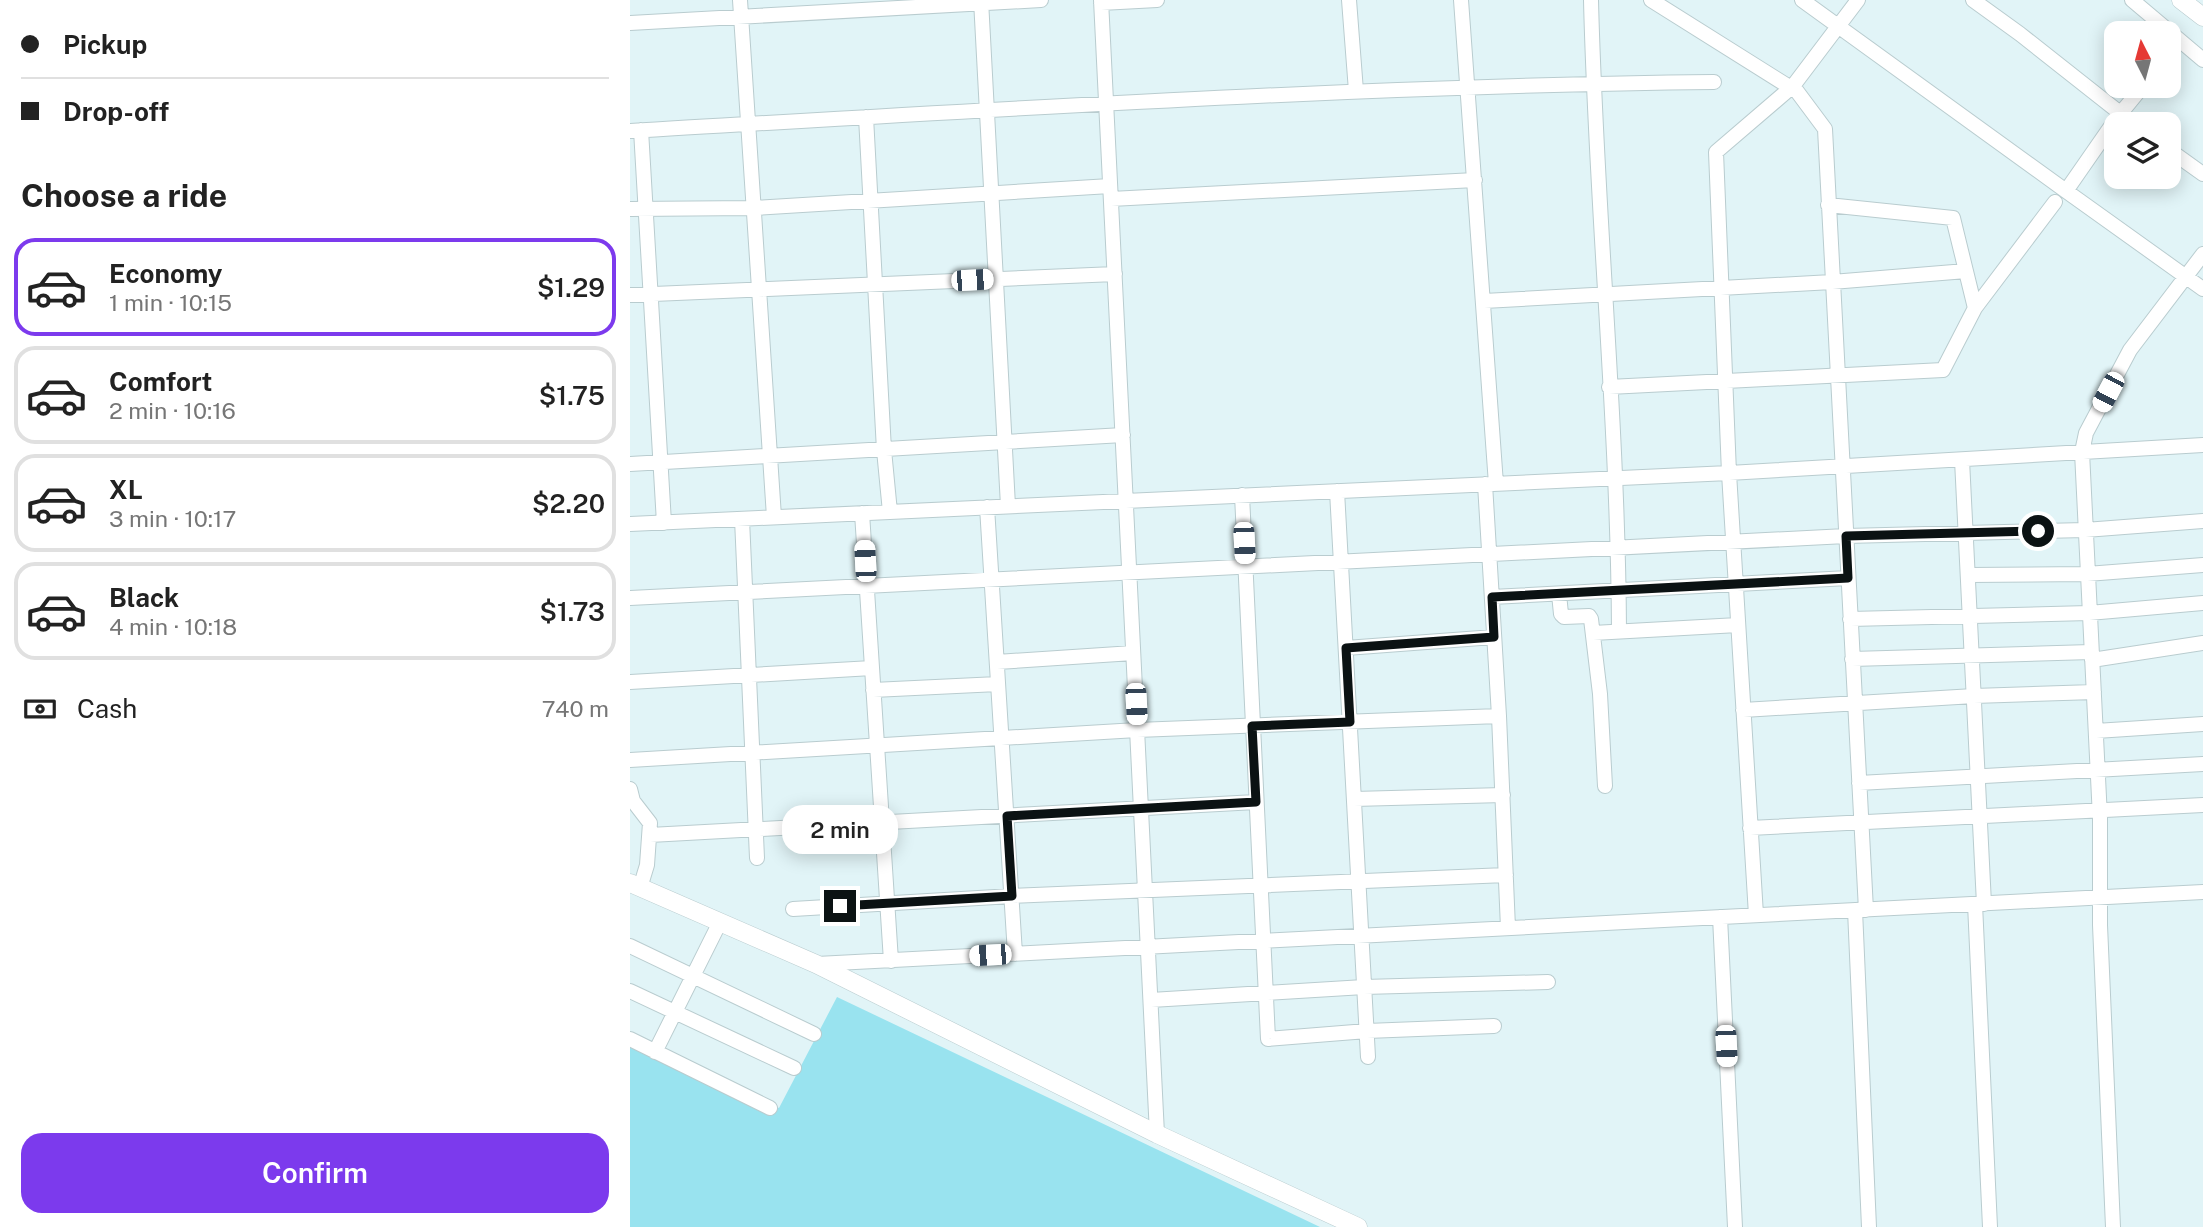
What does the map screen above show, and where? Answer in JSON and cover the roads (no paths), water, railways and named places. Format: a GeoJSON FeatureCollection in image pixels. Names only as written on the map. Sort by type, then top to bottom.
{"type":"FeatureCollection","features":[{"type":"Feature","properties":{"kind":"main road"},"geometry":{"type":"LineString","coordinates":[[2180,0],[2203,17]]}},
{"type":"Feature","properties":{"kind":"main road"},"geometry":{"type":"LineString","coordinates":[[635,886],[816,964],[1157,1135],[1358,1227]]}},
{"type":"Feature","properties":{"kind":"street"},"geometry":{"type":"LineString","coordinates":[[740,0],[774,517]]}},
{"type":"Feature","properties":{"kind":"street"},"geometry":{"type":"LineString","coordinates":[[630,23],[1041,0]]}},
{"type":"Feature","properties":{"kind":"street"},"geometry":{"type":"LineString","coordinates":[[1157,0],[1101,1],[1157,1135]]}},
{"type":"Feature","properties":{"kind":"street"},"geometry":{"type":"LineString","coordinates":[[1349,0],[1356,92]]}},
{"type":"Feature","properties":{"kind":"street"},"geometry":{"type":"LineString","coordinates":[[1461,0],[1484,301],[1491,484],[1489,556],[1508,928]]}},
{"type":"Feature","properties":{"kind":"street"},"geometry":{"type":"LineString","coordinates":[[1591,0],[1593,83],[1615,478],[1619,631]]}},
{"type":"Feature","properties":{"kind":"street"},"geometry":{"type":"LineString","coordinates":[[1651,0],[1792,87],[1825,128],[1861,823],[1869,1227]]}},
{"type":"Feature","properties":{"kind":"street"},"geometry":{"type":"LineString","coordinates":[[1802,0],[2203,289]]}},
{"type":"Feature","properties":{"kind":"street"},"geometry":{"type":"LineString","coordinates":[[1756,915],[1724,381],[1716,152],[1792,87],[1858,0]]}},
{"type":"Feature","properties":{"kind":"street"},"geometry":{"type":"LineString","coordinates":[[1973,0],[2118,112]]}},
{"type":"Feature","properties":{"kind":"street"},"geometry":{"type":"LineString","coordinates":[[2132,0],[2157,21]]}},
{"type":"Feature","properties":{"kind":"street"},"geometry":{"type":"LineString","coordinates":[[981,2],[1008,506]]}},
{"type":"Feature","properties":{"kind":"street"},"geometry":{"type":"LineString","coordinates":[[2181,42],[2203,60]]}},
{"type":"Feature","properties":{"kind":"street"},"geometry":{"type":"LineString","coordinates":[[664,523],[646,208],[636,131],[1106,103],[1593,83],[1714,82]]}},
{"type":"Feature","properties":{"kind":"street"},"geometry":{"type":"LineString","coordinates":[[2122,112],[2133,98]]}},
{"type":"Feature","properties":{"kind":"street"},"geometry":{"type":"LineString","coordinates":[[866,117],[884,450],[890,512]]}},
{"type":"Feature","properties":{"kind":"street"},"geometry":{"type":"LineString","coordinates":[[2066,191],[2104,137]]}},
{"type":"Feature","properties":{"kind":"street"},"geometry":{"type":"LineString","coordinates":[[2181,158],[2203,174]]}},
{"type":"Feature","properties":{"kind":"street"},"geometry":{"type":"LineString","coordinates":[[630,209],[754,208],[991,193],[1110,192],[1475,180]]}},
{"type":"Feature","properties":{"kind":"street"},"geometry":{"type":"LineString","coordinates":[[1609,387],[1942,370],[1975,308],[2055,202]]}},
{"type":"Feature","properties":{"kind":"street"},"geometry":{"type":"LineString","coordinates":[[1828,205],[1953,218],[1975,308]]}},
{"type":"Feature","properties":{"kind":"street"},"geometry":{"type":"LineString","coordinates":[[2113,1227],[2100,898],[2100,810],[2082,452],[2086,433],[2130,350],[2203,254]]}},
{"type":"Feature","properties":{"kind":"street"},"geometry":{"type":"LineString","coordinates":[[1484,301],[1832,282],[1966,271]]}},
{"type":"Feature","properties":{"kind":"street"},"geometry":{"type":"LineString","coordinates":[[630,295],[1115,274]]}},
{"type":"Feature","properties":{"kind":"street"},"geometry":{"type":"LineString","coordinates":[[630,464],[770,458],[1122,435]]}},
{"type":"Feature","properties":{"kind":"street"},"geometry":{"type":"LineString","coordinates":[[630,524],[1729,473],[2203,445]]}},
{"type":"Feature","properties":{"kind":"street"},"geometry":{"type":"LineString","coordinates":[[1962,460],[1980,817],[1979,904],[1990,1227]]}},
{"type":"Feature","properties":{"kind":"street"},"geometry":{"type":"LineString","coordinates":[[1337,491],[1368,1057]]}},
{"type":"Feature","properties":{"kind":"street"},"geometry":{"type":"LineString","coordinates":[[1242,495],[1268,1039],[1367,1031],[1494,1026]]}},
{"type":"Feature","properties":{"kind":"street"},"geometry":{"type":"LineString","coordinates":[[987,507],[1015,954]]}},
{"type":"Feature","properties":{"kind":"street"},"geometry":{"type":"LineString","coordinates":[[862,513],[891,961]]}},
{"type":"Feature","properties":{"kind":"street"},"geometry":{"type":"LineString","coordinates":[[742,519],[757,858]]}},
{"type":"Feature","properties":{"kind":"street"},"geometry":{"type":"LineString","coordinates":[[630,598],[1846,536],[2085,530],[2203,521]]}},
{"type":"Feature","properties":{"kind":"street"},"geometry":{"type":"LineString","coordinates":[[1969,575],[2087,574],[2203,565]]}},
{"type":"Feature","properties":{"kind":"street"},"geometry":{"type":"LineString","coordinates":[[1492,597],[1848,578]]}},
{"type":"Feature","properties":{"kind":"street"},"geometry":{"type":"LineString","coordinates":[[1559,594],[1561,614],[1564,617],[1589,616],[1600,694],[1605,786]]}},
{"type":"Feature","properties":{"kind":"street"},"geometry":{"type":"LineString","coordinates":[[1850,620],[2090,612],[2203,603]]}},
{"type":"Feature","properties":{"kind":"street"},"geometry":{"type":"LineString","coordinates":[[1593,633],[1738,625]]}},
{"type":"Feature","properties":{"kind":"street"},"geometry":{"type":"LineString","coordinates":[[1346,648],[1494,637]]}},
{"type":"Feature","properties":{"kind":"street"},"geometry":{"type":"LineString","coordinates":[[1852,659],[1972,655],[2092,656],[2203,643]]}},
{"type":"Feature","properties":{"kind":"street"},"geometry":{"type":"LineString","coordinates":[[997,662],[1133,653]]}},
{"type":"Feature","properties":{"kind":"street"},"geometry":{"type":"LineString","coordinates":[[630,682],[872,668]]}},
{"type":"Feature","properties":{"kind":"street"},"geometry":{"type":"LineString","coordinates":[[873,690],[998,684]]}},
{"type":"Feature","properties":{"kind":"street"},"geometry":{"type":"LineString","coordinates":[[1743,710],[1855,702],[2094,692]]}},
{"type":"Feature","properties":{"kind":"street"},"geometry":{"type":"LineString","coordinates":[[630,760],[1137,730],[1499,716]]}},
{"type":"Feature","properties":{"kind":"street"},"geometry":{"type":"LineString","coordinates":[[2096,731],[2203,724]]}},
{"type":"Feature","properties":{"kind":"street"},"geometry":{"type":"LineString","coordinates":[[1859,783],[2203,764]]}},
{"type":"Feature","properties":{"kind":"street"},"geometry":{"type":"LineString","coordinates":[[630,789],[633,801],[650,823],[647,865],[635,886]]}},
{"type":"Feature","properties":{"kind":"street"},"geometry":{"type":"LineString","coordinates":[[1354,799],[1503,795]]}},
{"type":"Feature","properties":{"kind":"street"},"geometry":{"type":"LineString","coordinates":[[650,835],[1256,802]]}},
{"type":"Feature","properties":{"kind":"street"},"geometry":{"type":"LineString","coordinates":[[1751,828],[2203,804]]}},
{"type":"Feature","properties":{"kind":"street"},"geometry":{"type":"LineString","coordinates":[[793,909],[1012,896],[1506,875]]}},
{"type":"Feature","properties":{"kind":"street"},"geometry":{"type":"LineString","coordinates":[[816,964],[2203,892]]}},
{"type":"Feature","properties":{"kind":"street"},"geometry":{"type":"LineString","coordinates":[[1720,917],[1735,1227]]}},
{"type":"Feature","properties":{"kind":"street"},"geometry":{"type":"LineString","coordinates":[[655,1052],[720,922]]}},
{"type":"Feature","properties":{"kind":"street"},"geometry":{"type":"LineString","coordinates":[[630,946],[814,1034]]}},
{"type":"Feature","properties":{"kind":"street"},"geometry":{"type":"LineString","coordinates":[[1151,1000],[1364,988],[1548,982]]}},
{"type":"Feature","properties":{"kind":"street"},"geometry":{"type":"LineString","coordinates":[[630,991],[794,1068]]}},
{"type":"Feature","properties":{"kind":"street"},"geometry":{"type":"LineString","coordinates":[[630,1039],[770,1108]]}}]}
